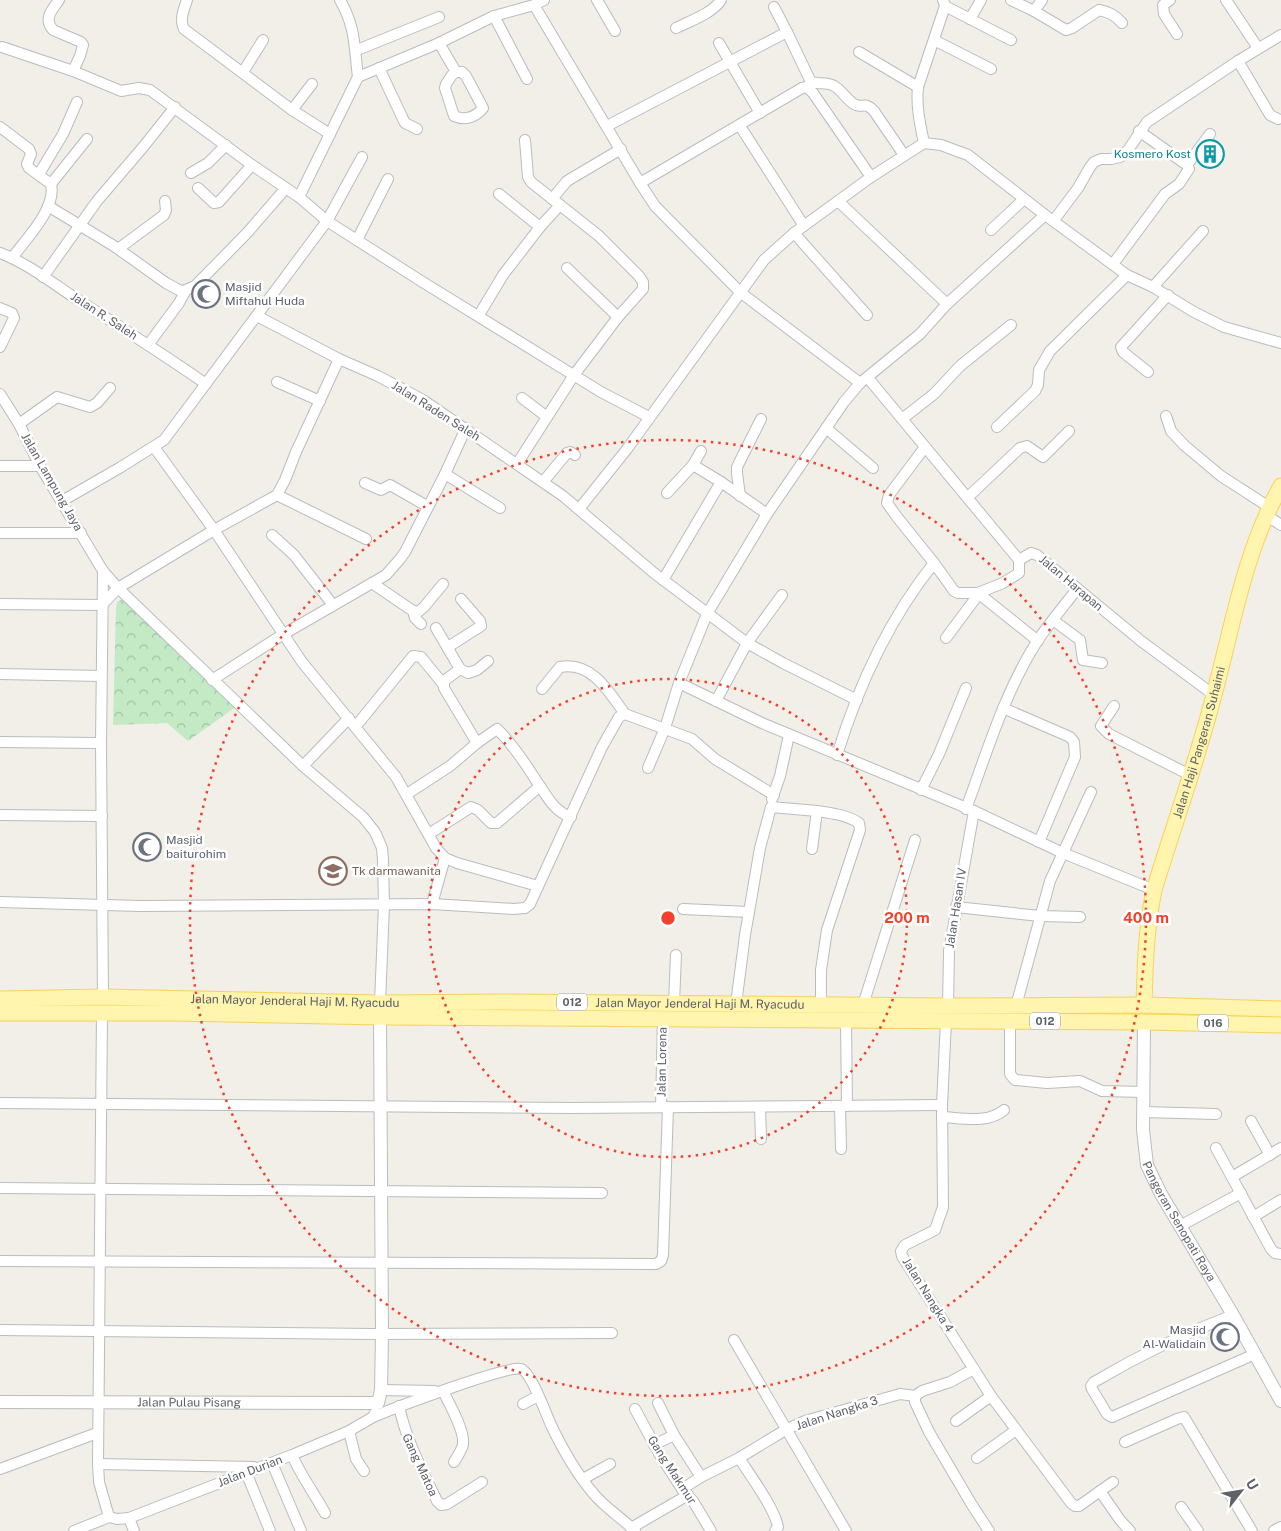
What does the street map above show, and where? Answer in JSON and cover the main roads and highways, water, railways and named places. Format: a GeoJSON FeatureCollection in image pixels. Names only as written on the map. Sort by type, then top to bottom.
{"type":"FeatureCollection","features":[{"type":"Feature","properties":{"kind":"main road","name":"Jalan Haji Pangeran Suhaimi"},"geometry":{"type":"LineString","coordinates":[[1144,1006],[1148,918],[1154,890],[1214,695],[1255,543],[1281,486]]}},
{"type":"Feature","properties":{"kind":"main road","name":"Jalan Mayor Jenderal Haji M. Ryacudu"},"geometry":{"type":"LineString","coordinates":[[0,998],[221,999],[248,1008]]}},
{"type":"Feature","properties":{"kind":"main road"},"geometry":{"type":"LineString","coordinates":[[221,999],[225,1008],[222,1015]]}},
{"type":"Feature","properties":{"kind":"main road","name":"Jalan Mayor Jenderal Haji M. Ryacudu"},"geometry":{"type":"LineString","coordinates":[[380,1010],[674,1003],[864,1005],[1010,1021],[1281,1024]]}},
{"type":"Feature","properties":{"kind":"main road"},"geometry":{"type":"LineString","coordinates":[[762,1004],[769,1009],[786,1010],[788,1020]]}},
{"type":"Feature","properties":{"kind":"main road"},"geometry":{"type":"LineString","coordinates":[[796,1005],[797,1013],[809,1015],[815,1020]]}},
{"type":"Feature","properties":{"kind":"main road","name":"Jalan Mayor Jenderal Haji M. Ryacudu"},"geometry":{"type":"LineString","coordinates":[[0,1013],[173,1013],[222,1015],[248,1008],[846,1021],[1016,1006],[1281,1009]]}},
{"type":"Feature","properties":{"kind":"place","name":"Kosmero Kost"},"geometry":{"type":"Point","coordinates":[1210,154]}},
{"type":"Feature","properties":{"kind":"place","name":"Masjid Miftahul Huda"},"geometry":{"type":"Point","coordinates":[206,294]}},
{"type":"Feature","properties":{"kind":"place","name":"Masjid baiturohim"},"geometry":{"type":"Point","coordinates":[147,847]}},
{"type":"Feature","properties":{"kind":"place","name":"Tk darmawanita"},"geometry":{"type":"Point","coordinates":[333,871]}},
{"type":"Feature","properties":{"kind":"place","name":"Masjid Al-Walidain"},"geometry":{"type":"Point","coordinates":[1225,1337]}}]}
